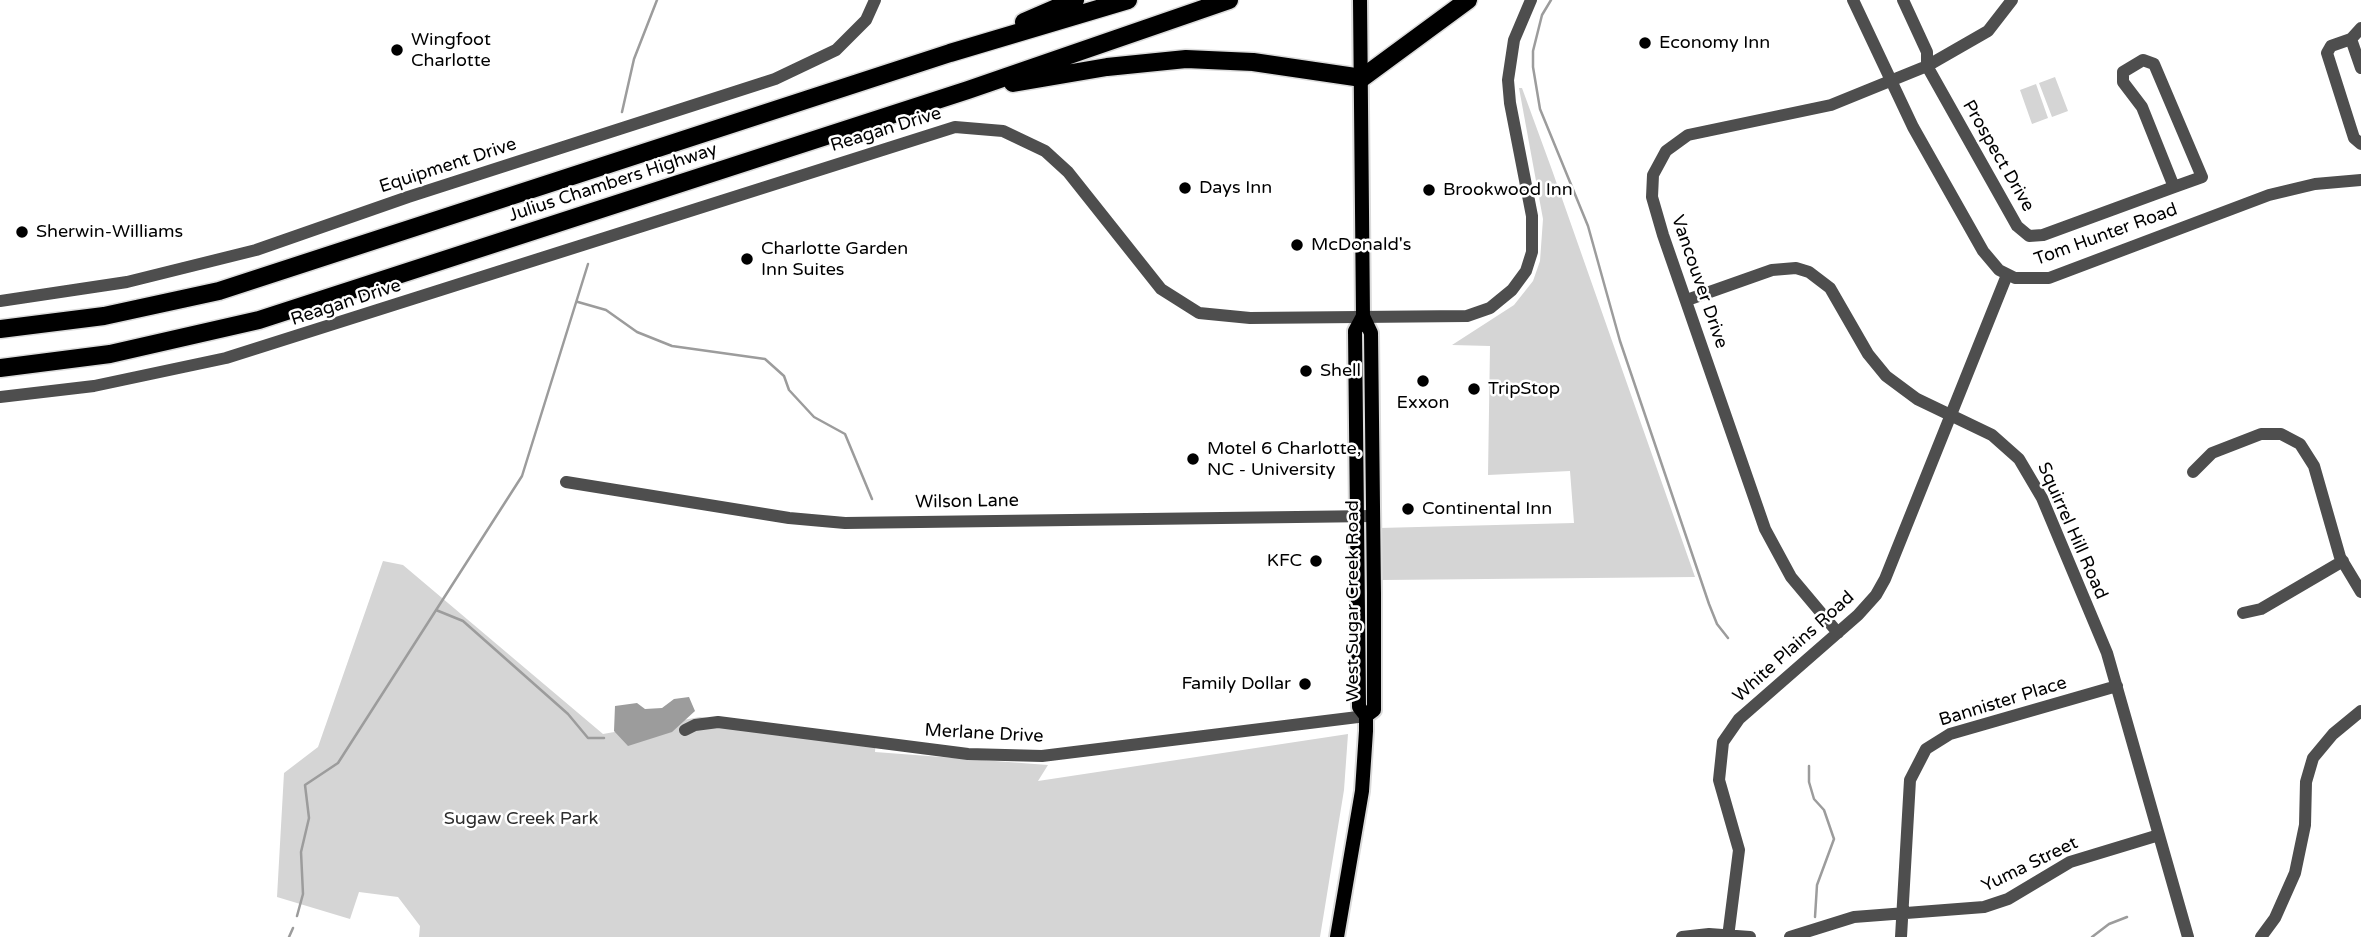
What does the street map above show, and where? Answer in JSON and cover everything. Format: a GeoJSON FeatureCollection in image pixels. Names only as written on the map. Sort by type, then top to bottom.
{"type":"FeatureCollection","features":[{"type":"Feature","properties":{"kind":"highway"},"geometry":{"type":"LineString","coordinates":[[950,52],[1075,0]]}},
{"type":"Feature","properties":{"kind":"highway","name":"Julius Chambers Highway"},"geometry":{"type":"LineString","coordinates":[[0,327],[44,325],[160,305],[265,277],[950,52],[1128,0]]}},
{"type":"Feature","properties":{"kind":"highway","name":"Julius Chambers Highway"},"geometry":{"type":"LineString","coordinates":[[0,368],[110,355],[258,320],[968,90],[1229,0]]}},
{"type":"Feature","properties":{"kind":"highway"},"geometry":{"type":"LineString","coordinates":[[968,90],[1107,67],[1186,60],[1253,62],[1362,78],[1468,0]]}},
{"type":"Feature","properties":{"kind":"main road","name":"West Sugar Creek Road"},"geometry":{"type":"LineString","coordinates":[[1360,4],[1363,316],[1371,333],[1373,516],[1374,710],[1366,716]]}},
{"type":"Feature","properties":{"kind":"main road","name":"West Sugar Creek Road"},"geometry":{"type":"LineString","coordinates":[[1336,937],[1362,791],[1366,716],[1359,707],[1355,331],[1363,316]]}},
{"type":"Feature","properties":{"kind":"street","name":"Equipment Drive"},"geometry":{"type":"LineString","coordinates":[[0,301],[127,282],[256,250],[421,193],[775,79],[836,50],[866,20],[875,0]]}},
{"type":"Feature","properties":{"kind":"street","name":"Reagan Drive"},"geometry":{"type":"LineString","coordinates":[[0,397],[94,386],[226,358],[955,127],[1003,131],[1045,151],[1068,172],[1161,289],[1190,309],[1208,316],[1448,318],[1478,313],[1502,300],[1525,271],[1532,252],[1532,216],[1512,115],[1508,80],[1514,40],[1531,0]]}},
{"type":"Feature","properties":{"kind":"street"},"geometry":{"type":"LineString","coordinates":[[1853,0],[1892,82],[1983,251],[2007,275]]}},
{"type":"Feature","properties":{"kind":"street","name":"Prospect Drive"},"geometry":{"type":"LineString","coordinates":[[1903,0],[1927,52],[1927,66],[2017,226],[2029,236],[2043,235],[2202,177],[2154,64],[2143,60],[2123,72],[2123,82],[2142,107],[2174,187]]}},
{"type":"Feature","properties":{"kind":"street"},"geometry":{"type":"LineString","coordinates":[[1892,82],[1927,66],[1988,31],[2012,0]]}},
{"type":"Feature","properties":{"kind":"street"},"geometry":{"type":"LineString","coordinates":[[2361,27],[2351,39],[2331,46],[2327,53],[2354,138],[2361,144]]}},
{"type":"Feature","properties":{"kind":"street"},"geometry":{"type":"LineString","coordinates":[[2351,39],[2361,68]]}},
{"type":"Feature","properties":{"kind":"street","name":"Vancouver Drive"},"geometry":{"type":"LineString","coordinates":[[1838,633],[1791,577],[1765,529],[1652,197],[1653,175],[1666,151],[1681,138],[1702,130],[1831,106],[1892,82]]}},
{"type":"Feature","properties":{"kind":"street","name":"Tom Hunter Road"},"geometry":{"type":"LineString","coordinates":[[2007,275],[2026,281],[2049,278],[2269,195],[2315,184],[2361,180]]}},
{"type":"Feature","properties":{"kind":"street","name":"Squirrel Hill Road"},"geometry":{"type":"LineString","coordinates":[[1687,300],[1772,270],[1796,268],[1809,272],[1830,288],[1868,354],[1886,376],[1917,399],[1992,435],[2020,459],[2029,473],[2102,640],[2188,937]]}},
{"type":"Feature","properties":{"kind":"street","name":"White Plains Road"},"geometry":{"type":"LineString","coordinates":[[1729,936],[1739,850],[1719,780],[1723,742],[1739,719],[1865,609],[1885,579],[2007,275]]}},
{"type":"Feature","properties":{"kind":"street"},"geometry":{"type":"LineString","coordinates":[[2193,472],[2212,453],[2251,438],[2271,433],[2291,438],[2300,444],[2313,462],[2343,561],[2361,592]]}},
{"type":"Feature","properties":{"kind":"street","name":"Wilson Lane"},"geometry":{"type":"LineString","coordinates":[[566,482],[789,518],[845,523],[1373,516]]}},
{"type":"Feature","properties":{"kind":"street"},"geometry":{"type":"LineString","coordinates":[[2243,612],[2261,609],[2343,561]]}},
{"type":"Feature","properties":{"kind":"street","name":"Bannister Place"},"geometry":{"type":"LineString","coordinates":[[1901,937],[1910,780],[1926,749],[1950,734],[2117,686]]}},
{"type":"Feature","properties":{"kind":"street"},"geometry":{"type":"LineString","coordinates":[[2261,937],[2275,918],[2295,873],[2305,825],[2306,782],[2313,758],[2333,734],[2361,711]]}},
{"type":"Feature","properties":{"kind":"street","name":"Merlane Drive"},"geometry":{"type":"LineString","coordinates":[[685,730],[695,724],[718,722],[968,754],[1030,756],[1366,716]]}},
{"type":"Feature","properties":{"kind":"street","name":"Yuma Street"},"geometry":{"type":"LineString","coordinates":[[1790,937],[1854,917],[1984,907],[2008,899],[2070,862],[2159,835]]}},
{"type":"Feature","properties":{"kind":"street"},"geometry":{"type":"LineString","coordinates":[[1682,937],[1750,937]]}},
{"type":"Feature","properties":{"kind":"green space"},"geometry":{"type":"Polygon","coordinates":[[[2055,77],[2068,111],[2052,117],[2039,83],[2055,77]]]}},
{"type":"Feature","properties":{"kind":"green space"},"geometry":{"type":"Polygon","coordinates":[[[2036,84],[2048,118],[2032,124],[2020,90],[2036,84]]]}},
{"type":"Feature","properties":{"kind":"green space"},"geometry":{"type":"Polygon","coordinates":[[[1519,88],[1522,88],[1552,170],[1695,577],[1382,580],[1379,528],[1574,523],[1570,471],[1488,475],[1490,346],[1452,345],[1514,305],[1533,281],[1540,261],[1543,219],[1519,88]]]}},
{"type":"Feature","properties":{"kind":"green space","name":"Sugaw Creek Park"},"geometry":{"type":"Polygon","coordinates":[[[383,561],[403,565],[603,734],[700,717],[876,737],[875,752],[1048,765],[1038,781],[1348,734],[1344,790],[1320,937],[419,937],[420,926],[398,897],[359,892],[350,919],[277,897],[284,773],[318,747],[383,561]]]}},
{"type":"Feature","properties":{"kind":"shaded area"},"geometry":{"type":"Polygon","coordinates":[[[689,697],[695,711],[672,732],[628,746],[614,731],[615,706],[637,703],[645,709],[662,708],[674,699],[689,697]]]}},
{"type":"Feature","properties":{"kind":"waterway"},"geometry":{"type":"LineString","coordinates":[[622,112],[634,59],[657,0]]}},
{"type":"Feature","properties":{"kind":"waterway"},"geometry":{"type":"LineString","coordinates":[[1551,0],[1542,15],[1533,51],[1540,109],[1588,226],[1620,341],[1709,604],[1717,624],[1728,638]]}},
{"type":"Feature","properties":{"kind":"waterway"},"geometry":{"type":"LineString","coordinates":[[297,916],[303,894],[301,852],[309,818],[305,785],[338,763],[522,476],[588,264]]}},
{"type":"Feature","properties":{"kind":"waterway"},"geometry":{"type":"LineString","coordinates":[[578,302],[606,310],[637,332],[672,346],[765,359],[784,376],[789,390],[814,417],[845,434],[872,499]]}},
{"type":"Feature","properties":{"kind":"waterway"},"geometry":{"type":"LineString","coordinates":[[436,610],[463,621],[568,714],[588,738],[604,738]]}},
{"type":"Feature","properties":{"kind":"waterway"},"geometry":{"type":"LineString","coordinates":[[1809,766],[1809,782],[1814,799],[1824,810],[1834,839],[1817,885],[1815,917]]}},
{"type":"Feature","properties":{"kind":"waterway"},"geometry":{"type":"LineString","coordinates":[[2092,937],[2109,924],[2127,917]]}},
{"type":"Feature","properties":{"kind":"waterway"},"geometry":{"type":"LineString","coordinates":[[289,937],[293,928]]}},
{"type":"Feature","properties":{"kind":"place","name":"Economy Inn"},"geometry":{"type":"Point","coordinates":[1645,43]}},
{"type":"Feature","properties":{"kind":"place","name":"Wingfoot Charlotte"},"geometry":{"type":"Point","coordinates":[397,50]}},
{"type":"Feature","properties":{"kind":"place","name":"Days Inn"},"geometry":{"type":"Point","coordinates":[1185,188]}},
{"type":"Feature","properties":{"kind":"place","name":"Brookwood Inn"},"geometry":{"type":"Point","coordinates":[1429,190]}},
{"type":"Feature","properties":{"kind":"place","name":"Sherwin-Williams"},"geometry":{"type":"Point","coordinates":[22,232]}},
{"type":"Feature","properties":{"kind":"place","name":"McDonald's"},"geometry":{"type":"Point","coordinates":[1297,245]}},
{"type":"Feature","properties":{"kind":"place","name":"Charlotte Garden Inn Suites"},"geometry":{"type":"Point","coordinates":[747,259]}},
{"type":"Feature","properties":{"kind":"place","name":"Shell"},"geometry":{"type":"Point","coordinates":[1306,371]}},
{"type":"Feature","properties":{"kind":"place","name":"Exxon"},"geometry":{"type":"Point","coordinates":[1423,381]}},
{"type":"Feature","properties":{"kind":"place","name":"TripStop"},"geometry":{"type":"Point","coordinates":[1474,389]}},
{"type":"Feature","properties":{"kind":"place","name":"Motel 6 Charlotte, NC - University"},"geometry":{"type":"Point","coordinates":[1193,459]}},
{"type":"Feature","properties":{"kind":"place","name":"Continental Inn"},"geometry":{"type":"Point","coordinates":[1408,509]}},
{"type":"Feature","properties":{"kind":"place","name":"KFC"},"geometry":{"type":"Point","coordinates":[1316,561]}},
{"type":"Feature","properties":{"kind":"place","name":"Family Dollar"},"geometry":{"type":"Point","coordinates":[1305,684]}}]}
